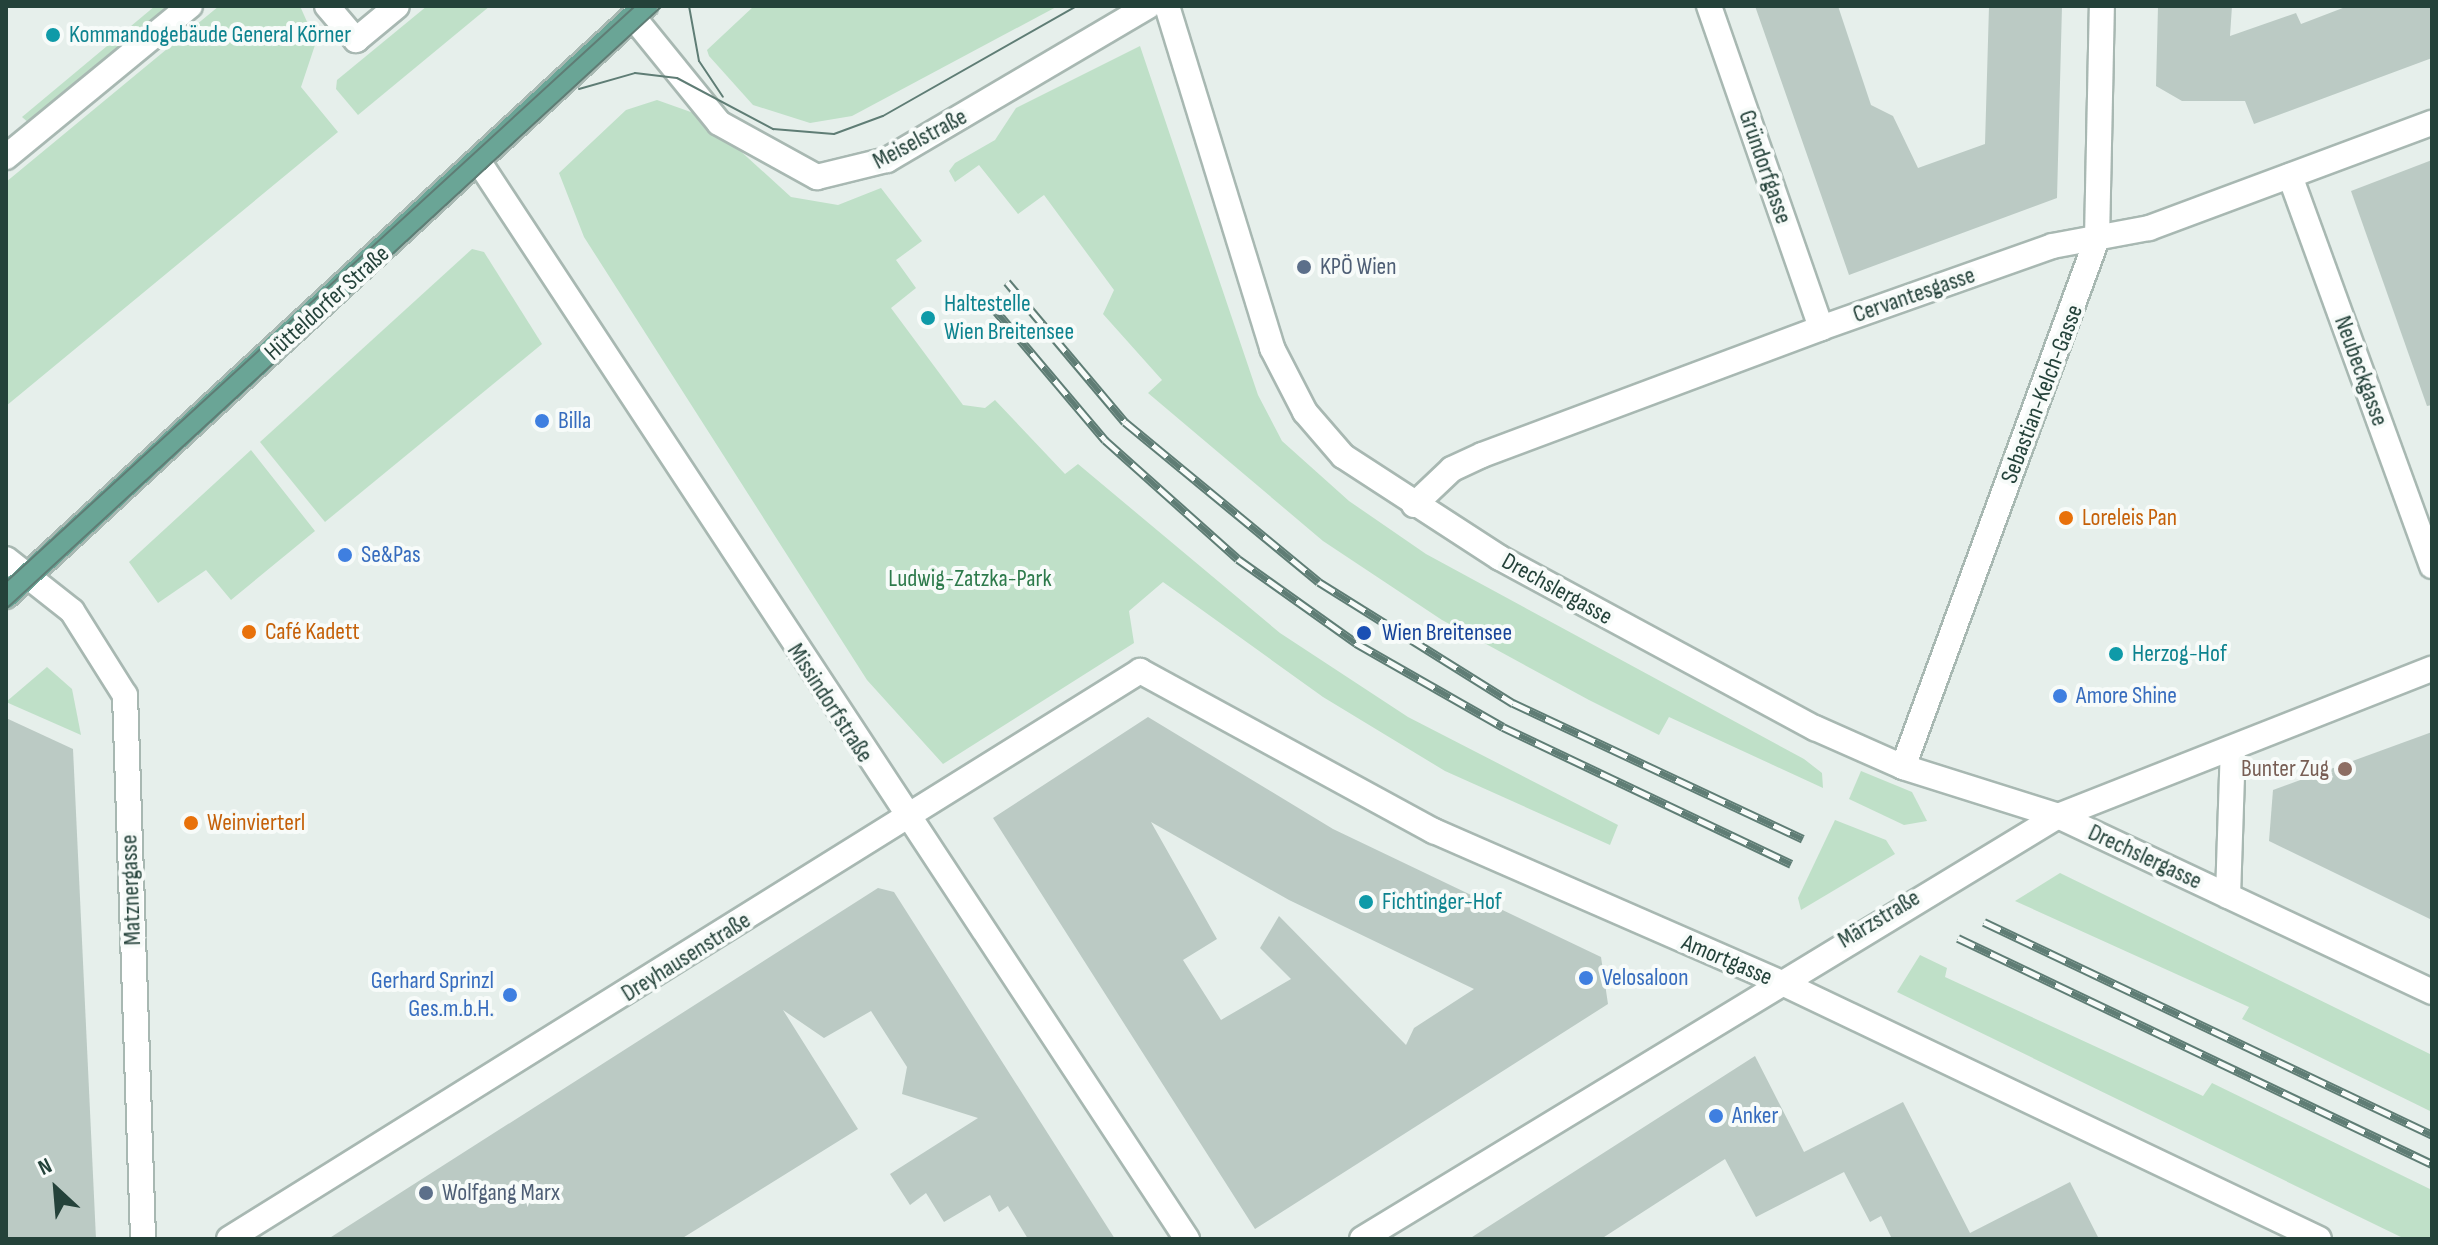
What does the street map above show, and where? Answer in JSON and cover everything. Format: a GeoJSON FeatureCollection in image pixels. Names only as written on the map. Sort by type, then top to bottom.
{"type":"FeatureCollection","features":[{"type":"Feature","properties":{"kind":"main road","name":"Hütteldorfer Straße"},"geometry":{"type":"LineString","coordinates":[[6,596],[639,12]]}},
{"type":"Feature","properties":{"kind":"street"},"geometry":{"type":"LineString","coordinates":[[6,157],[190,6]]}},
{"type":"Feature","properties":{"kind":"street"},"geometry":{"type":"LineString","coordinates":[[327,6],[356,40],[397,6]]}},
{"type":"Feature","properties":{"kind":"street","name":"Meiselstraße"},"geometry":{"type":"LineString","coordinates":[[639,12],[719,123],[817,177],[887,160],[1148,6]]}},
{"type":"Feature","properties":{"kind":"street","name":"Drechslergasse"},"geometry":{"type":"LineString","coordinates":[[1167,6],[1287,383],[1334,447],[1414,505],[1779,710],[1903,767],[2058,816],[2432,992]]}},
{"type":"Feature","properties":{"kind":"street","name":"Gründorfgasse"},"geometry":{"type":"LineString","coordinates":[[1709,6],[1821,328]]}},
{"type":"Feature","properties":{"kind":"street","name":"Sebastian-Kelch-Gasse"},"geometry":{"type":"LineString","coordinates":[[1903,767],[2097,239],[2102,6]]}},
{"type":"Feature","properties":{"kind":"street","name":"Cervantesgasse"},"geometry":{"type":"LineString","coordinates":[[1414,505],[1452,469],[1482,455],[1821,328],[2052,246],[2149,228],[2432,123]]}},
{"type":"Feature","properties":{"kind":"street","name":"Missindorfstraße"},"geometry":{"type":"LineString","coordinates":[[479,162],[907,821],[1187,1239]]}},
{"type":"Feature","properties":{"kind":"street","name":"Neubeckgasse"},"geometry":{"type":"LineString","coordinates":[[2290,176],[2432,566]]}},
{"type":"Feature","properties":{"kind":"street","name":"Matznergasse"},"geometry":{"type":"LineString","coordinates":[[6,559],[72,611],[125,695],[143,1239]]}},
{"type":"Feature","properties":{"kind":"street","name":"Märzstraße"},"geometry":{"type":"LineString","coordinates":[[1362,1239],[1780,982],[2058,816],[2432,669]]}},
{"type":"Feature","properties":{"kind":"street","name":"Dreyhausenstraße"},"geometry":{"type":"LineString","coordinates":[[229,1239],[907,821],[1140,671]]}},
{"type":"Feature","properties":{"kind":"street","name":"Amortgasse"},"geometry":{"type":"LineString","coordinates":[[1140,671],[1434,831],[1780,982],[2319,1239]]}},
{"type":"Feature","properties":{"kind":"street","name":"Drechslergasse"},"geometry":{"type":"LineString","coordinates":[[2228,896],[2233,748]]}},
{"type":"Feature","properties":{"kind":"green space"},"geometry":{"type":"Polygon","coordinates":[[[155,6],[179,6],[30,124],[22,117],[155,6]]]}},
{"type":"Feature","properties":{"kind":"green space"},"geometry":{"type":"Polygon","coordinates":[[[219,6],[300,6],[316,42],[301,87],[338,132],[6,406],[6,182],[219,6]]]}},
{"type":"Feature","properties":{"kind":"green space"},"geometry":{"type":"Polygon","coordinates":[[[427,6],[490,6],[358,115],[336,89],[337,80],[427,6]]]}},
{"type":"Feature","properties":{"kind":"green space"},"geometry":{"type":"Polygon","coordinates":[[[754,6],[1058,6],[852,116],[810,123],[753,105],[709,56],[707,50],[754,6]]]}},
{"type":"Feature","properties":{"kind":"green space"},"geometry":{"type":"Polygon","coordinates":[[[1140,46],[1258,395],[1282,441],[1349,501],[1426,554],[1804,759],[1822,773],[1823,788],[1669,717],[1659,735],[1442,620],[1323,541],[1148,393],[1162,380],[1103,314],[1114,290],[1044,195],[1018,214],[979,165],[955,182],[949,171],[955,163],[995,140],[1016,108],[1140,46]]]}},
{"type":"Feature","properties":{"kind":"green space","name":"Ludwig-Zatzka-Park"},"geometry":{"type":"Polygon","coordinates":[[[657,100],[702,116],[791,197],[838,205],[881,188],[922,241],[896,260],[916,288],[891,308],[963,405],[985,408],[995,400],[1065,474],[1078,464],[1280,633],[1408,717],[1618,825],[1610,845],[1445,771],[1323,697],[1163,582],[1129,611],[1134,643],[943,764],[867,680],[584,237],[559,173],[626,110],[657,100]]]}},
{"type":"Feature","properties":{"kind":"green space"},"geometry":{"type":"Polygon","coordinates":[[[472,249],[484,252],[542,344],[325,522],[260,442],[472,249]]]}},
{"type":"Feature","properties":{"kind":"green space"},"geometry":{"type":"Polygon","coordinates":[[[251,450],[315,531],[231,600],[206,570],[158,603],[129,562],[251,450]]]}},
{"type":"Feature","properties":{"kind":"green space"},"geometry":{"type":"Polygon","coordinates":[[[47,667],[72,689],[81,735],[6,702],[47,667]]]}},
{"type":"Feature","properties":{"kind":"green space"},"geometry":{"type":"Polygon","coordinates":[[[1861,771],[1912,792],[1927,821],[1904,825],[1849,799],[1861,771]]]}},
{"type":"Feature","properties":{"kind":"green space"},"geometry":{"type":"Polygon","coordinates":[[[1835,820],[1886,840],[1895,854],[1801,910],[1798,898],[1835,820]]]}},
{"type":"Feature","properties":{"kind":"green space"},"geometry":{"type":"Polygon","coordinates":[[[2060,873],[2432,1055],[2432,1112],[2242,1019],[2249,1007],[2015,901],[2060,873]]]}},
{"type":"Feature","properties":{"kind":"green space"},"geometry":{"type":"Polygon","coordinates":[[[1920,955],[1947,968],[1945,977],[2203,1096],[2212,1083],[2432,1190],[2432,1239],[2405,1239],[1897,992],[1920,955]]]}},
{"type":"Feature","properties":{"kind":"building"},"geometry":{"type":"Polygon","coordinates":[[[1755,6],[1838,6],[1871,105],[1893,116],[1918,168],[1985,144],[1989,6],[2062,6],[2057,198],[1849,275],[1755,6]]]}},
{"type":"Feature","properties":{"kind":"building"},"geometry":{"type":"Polygon","coordinates":[[[2158,6],[2232,6],[2230,36],[2296,13],[2301,24],[2348,6],[2432,6],[2432,58],[2254,124],[2245,101],[2182,101],[2156,86],[2158,6]]]}},
{"type":"Feature","properties":{"kind":"building"},"geometry":{"type":"Polygon","coordinates":[[[2432,160],[2432,405],[2427,406],[2351,191],[2432,160]]]}},
{"type":"Feature","properties":{"kind":"building"},"geometry":{"type":"Polygon","coordinates":[[[1148,717],[1333,829],[1601,957],[1608,1004],[1255,1229],[993,818],[1148,717]],[[1151,822],[1217,939],[1183,960],[1221,1020],[1291,979],[1260,948],[1279,916],[1406,1045],[1414,1028],[1474,989],[1289,900],[1151,822]]]}},
{"type":"Feature","properties":{"kind":"building"},"geometry":{"type":"Polygon","coordinates":[[[6,718],[73,749],[96,1239],[6,1239],[6,718]]]}},
{"type":"Feature","properties":{"kind":"building"},"geometry":{"type":"Polygon","coordinates":[[[2432,732],[2432,920],[2269,841],[2273,790],[2432,732]]]}},
{"type":"Feature","properties":{"kind":"building"},"geometry":{"type":"Polygon","coordinates":[[[878,888],[894,892],[1115,1239],[1028,1239],[1008,1206],[999,1212],[990,1195],[944,1222],[926,1193],[910,1205],[890,1174],[978,1118],[902,1094],[907,1067],[871,1011],[824,1038],[783,1010],[858,1129],[681,1239],[328,1239],[878,888]]]}},
{"type":"Feature","properties":{"kind":"building"},"geometry":{"type":"Polygon","coordinates":[[[1755,1056],[1804,1152],[1903,1102],[1970,1233],[2070,1182],[2099,1239],[1892,1239],[1881,1216],[1870,1222],[1844,1172],[1756,1217],[1725,1159],[1601,1239],[1469,1239],[1755,1056]]]}},
{"type":"Feature","properties":{"kind":"tram line"},"geometry":{"type":"LineString","coordinates":[[6,582],[635,6]]}},
{"type":"Feature","properties":{"kind":"tram line"},"geometry":{"type":"LineString","coordinates":[[6,609],[662,6]]}},
{"type":"Feature","properties":{"kind":"tram line"},"geometry":{"type":"LineString","coordinates":[[689,6],[699,61],[723,97]]}},
{"type":"Feature","properties":{"kind":"tram line"},"geometry":{"type":"LineString","coordinates":[[579,89],[635,73],[677,78],[773,129],[834,134],[883,116],[1077,6]]}},
{"type":"Feature","properties":{"kind":"railway"},"geometry":{"type":"LineString","coordinates":[[1007,282],[1125,422],[1319,582],[1513,703],[1803,839]]}},
{"type":"Feature","properties":{"kind":"railway"},"geometry":{"type":"LineString","coordinates":[[985,298],[1105,440],[1238,559],[1356,643],[1503,727],[1791,864]]}},
{"type":"Feature","properties":{"kind":"railway"},"geometry":{"type":"LineString","coordinates":[[1984,922],[2432,1135]]}},
{"type":"Feature","properties":{"kind":"railway"},"geometry":{"type":"LineString","coordinates":[[1958,938],[2432,1164]]}},
{"type":"Feature","properties":{"kind":"place","name":"Kommandogebäude General Körner"},"geometry":{"type":"Point","coordinates":[53,35]}},
{"type":"Feature","properties":{"kind":"place","name":"KPÖ Wien"},"geometry":{"type":"Point","coordinates":[1304,267]}},
{"type":"Feature","properties":{"kind":"place","name":"Haltestelle Wien Breitensee"},"geometry":{"type":"Point","coordinates":[928,318]}},
{"type":"Feature","properties":{"kind":"place","name":"Billa"},"geometry":{"type":"Point","coordinates":[542,421]}},
{"type":"Feature","properties":{"kind":"place","name":"Loreleis Pan"},"geometry":{"type":"Point","coordinates":[2066,518]}},
{"type":"Feature","properties":{"kind":"place","name":"Se&Pas"},"geometry":{"type":"Point","coordinates":[345,555]}},
{"type":"Feature","properties":{"kind":"place","name":"Café Kadett"},"geometry":{"type":"Point","coordinates":[249,632]}},
{"type":"Feature","properties":{"kind":"place","name":"Wien Breitensee"},"geometry":{"type":"Point","coordinates":[1364,633]}},
{"type":"Feature","properties":{"kind":"place","name":"Herzog-Hof"},"geometry":{"type":"Point","coordinates":[2116,654]}},
{"type":"Feature","properties":{"kind":"place","name":"Amore Shine"},"geometry":{"type":"Point","coordinates":[2060,696]}},
{"type":"Feature","properties":{"kind":"place","name":"Bunter Zug"},"geometry":{"type":"Point","coordinates":[2345,769]}},
{"type":"Feature","properties":{"kind":"place","name":"Weinvierterl"},"geometry":{"type":"Point","coordinates":[191,823]}},
{"type":"Feature","properties":{"kind":"place","name":"Fichtinger-Hof"},"geometry":{"type":"Point","coordinates":[1366,902]}},
{"type":"Feature","properties":{"kind":"place","name":"Velosaloon"},"geometry":{"type":"Point","coordinates":[1586,978]}},
{"type":"Feature","properties":{"kind":"place","name":"Gerhard Sprinzl Ges.m.b.H."},"geometry":{"type":"Point","coordinates":[510,995]}},
{"type":"Feature","properties":{"kind":"place","name":"Anker"},"geometry":{"type":"Point","coordinates":[1716,1116]}},
{"type":"Feature","properties":{"kind":"place","name":"Wolfgang Marx"},"geometry":{"type":"Point","coordinates":[426,1193]}}]}
